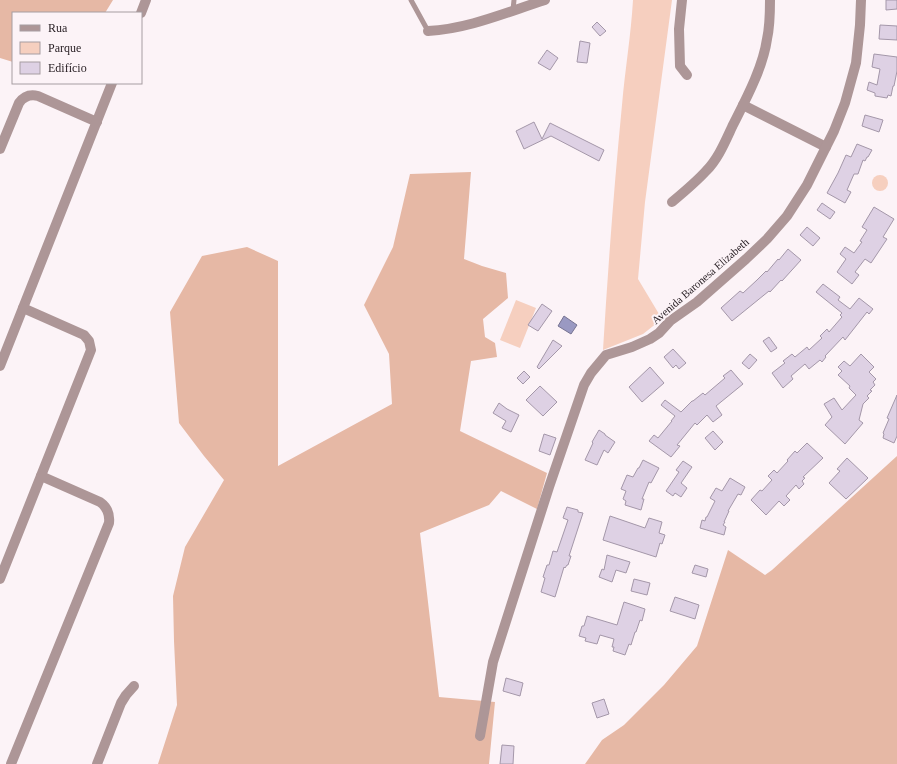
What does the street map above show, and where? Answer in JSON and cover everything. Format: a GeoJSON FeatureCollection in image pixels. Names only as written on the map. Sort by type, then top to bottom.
{"type":"FeatureCollection","features":[{"type":"Feature","properties":{"kind":"street"},"geometry":{"type":"LineString","coordinates":[[141,12],[146,0]]}},
{"type":"Feature","properties":{"kind":"street"},"geometry":{"type":"LineString","coordinates":[[428,31],[454,28],[514,5],[545,0]]}},
{"type":"Feature","properties":{"kind":"street"},"geometry":{"type":"LineString","coordinates":[[682,0],[679,29],[680,66],[687,75]]}},
{"type":"Feature","properties":{"kind":"street"},"geometry":{"type":"LineString","coordinates":[[672,202],[706,171],[723,146],[743,105],[762,62],[770,22],[770,0]]}},
{"type":"Feature","properties":{"kind":"street","name":"Avenida Baronesa Elizabeth"},"geometry":{"type":"LineString","coordinates":[[480,736],[493,662],[549,487],[584,385],[599,362],[606,355],[632,347],[659,333],[670,321],[697,302],[746,259],[787,216],[807,185],[846,103],[856,63],[862,0]]}},
{"type":"Feature","properties":{"kind":"street"},"geometry":{"type":"LineString","coordinates":[[0,366],[112,84]]}},
{"type":"Feature","properties":{"kind":"street"},"geometry":{"type":"LineString","coordinates":[[0,149],[19,103],[27,96],[38,96],[97,122]]}},
{"type":"Feature","properties":{"kind":"street"},"geometry":{"type":"LineString","coordinates":[[743,105],[826,147]]}},
{"type":"Feature","properties":{"kind":"street"},"geometry":{"type":"LineString","coordinates":[[0,578],[91,350],[87,338],[80,333],[23,308]]}},
{"type":"Feature","properties":{"kind":"street"},"geometry":{"type":"LineString","coordinates":[[11,764],[110,519],[106,507],[100,502],[41,476]]}},
{"type":"Feature","properties":{"kind":"street"},"geometry":{"type":"LineString","coordinates":[[97,764],[121,703],[134,686]]}},
{"type":"Feature","properties":{"kind":"lane"},"geometry":{"type":"LineString","coordinates":[[411,0],[428,31]]}},
{"type":"Feature","properties":{"kind":"green space"},"geometry":{"type":"Polygon","coordinates":[[[633,0],[672,0],[645,202],[638,279],[662,319],[643,334],[603,350],[616,166],[633,0]]]}},
{"type":"Feature","properties":{"kind":"green space"},"geometry":{"type":"Polygon","coordinates":[[[880,175],[886,177],[888,183],[886,189],[880,191],[874,189],[872,183],[874,177],[880,175]]]}},
{"type":"Feature","properties":{"kind":"green space"},"geometry":{"type":"Polygon","coordinates":[[[516,300],[536,308],[520,348],[500,340],[516,300]]]}},
{"type":"Feature","properties":{"kind":"shaded area"},"geometry":{"type":"Polygon","coordinates":[[[0,0],[113,0],[106,12],[12,12],[12,62],[0,58],[0,0]]]}},
{"type":"Feature","properties":{"kind":"shaded area"},"geometry":{"type":"Polygon","coordinates":[[[471,172],[464,259],[506,273],[508,298],[483,319],[485,337],[495,343],[497,357],[471,361],[460,431],[547,473],[537,509],[501,491],[489,505],[420,533],[439,697],[495,702],[489,764],[158,764],[177,705],[173,596],[185,547],[224,480],[179,423],[170,312],[202,256],[247,247],[278,261],[278,466],[392,404],[389,354],[364,305],[393,247],[410,174],[471,172]]]}},
{"type":"Feature","properties":{"kind":"shaded area"},"geometry":{"type":"Polygon","coordinates":[[[897,456],[897,764],[585,764],[602,740],[624,725],[664,685],[697,646],[728,550],[765,575],[897,456]]]}},
{"type":"Feature","properties":{"kind":"water"},"geometry":{"type":"Polygon","coordinates":[[[564,316],[577,325],[571,334],[558,326],[564,316]]]}},
{"type":"Feature","properties":{"kind":"building"},"geometry":{"type":"Polygon","coordinates":[[[886,0],[897,0],[897,9],[886,10],[886,0]]]}},
{"type":"Feature","properties":{"kind":"building"},"geometry":{"type":"Polygon","coordinates":[[[597,22],[606,31],[600,36],[592,27],[597,22]]]}},
{"type":"Feature","properties":{"kind":"building"},"geometry":{"type":"Polygon","coordinates":[[[880,25],[897,26],[897,40],[879,39],[880,25]]]}},
{"type":"Feature","properties":{"kind":"building"},"geometry":{"type":"Polygon","coordinates":[[[580,41],[590,43],[587,63],[577,62],[580,41]]]}},
{"type":"Feature","properties":{"kind":"building"},"geometry":{"type":"Polygon","coordinates":[[[547,50],[558,58],[550,70],[538,63],[547,50]]]}},
{"type":"Feature","properties":{"kind":"building"},"geometry":{"type":"Polygon","coordinates":[[[874,54],[897,57],[897,71],[894,86],[891,96],[888,95],[887,98],[875,96],[875,93],[867,90],[869,82],[877,85],[880,69],[872,67],[874,54]]]}},
{"type":"Feature","properties":{"kind":"building"},"geometry":{"type":"Polygon","coordinates":[[[865,115],[883,120],[879,132],[862,126],[865,115]]]}},
{"type":"Feature","properties":{"kind":"building"},"geometry":{"type":"Polygon","coordinates":[[[534,122],[542,139],[550,123],[604,150],[599,161],[551,136],[524,149],[516,131],[534,122]]]}},
{"type":"Feature","properties":{"kind":"building"},"geometry":{"type":"Polygon","coordinates":[[[857,144],[872,150],[865,161],[863,160],[858,174],[854,174],[847,190],[851,192],[845,203],[827,193],[846,155],[851,157],[857,144]]]}},
{"type":"Feature","properties":{"kind":"building"},"geometry":{"type":"Polygon","coordinates":[[[822,203],[835,212],[830,219],[817,210],[822,203]]]}},
{"type":"Feature","properties":{"kind":"building"},"geometry":{"type":"Polygon","coordinates":[[[874,207],[894,219],[883,237],[887,239],[871,263],[865,259],[855,272],[859,275],[852,284],[837,272],[846,259],[840,254],[845,247],[854,253],[862,242],[860,241],[867,230],[862,227],[874,207]]]}},
{"type":"Feature","properties":{"kind":"building"},"geometry":{"type":"Polygon","coordinates":[[[807,227],[820,238],[813,246],[800,235],[807,227]]]}},
{"type":"Feature","properties":{"kind":"building"},"geometry":{"type":"Polygon","coordinates":[[[788,249],[801,260],[770,292],[769,291],[732,321],[721,308],[740,291],[743,293],[766,271],[767,272],[788,249]]]}},
{"type":"Feature","properties":{"kind":"building"},"geometry":{"type":"Polygon","coordinates":[[[823,284],[840,297],[838,300],[850,309],[859,298],[873,309],[869,314],[867,312],[845,340],[843,337],[825,356],[826,357],[822,362],[820,360],[809,369],[805,364],[791,376],[793,379],[783,388],[772,373],[785,363],[783,361],[792,354],[795,357],[807,347],[809,350],[822,338],[820,336],[827,329],[829,332],[842,317],[840,315],[842,313],[816,292],[823,284]]]}},
{"type":"Feature","properties":{"kind":"building"},"geometry":{"type":"Polygon","coordinates":[[[542,304],[552,311],[538,331],[528,325],[542,304]]]}},
{"type":"Feature","properties":{"kind":"building"},"geometry":{"type":"Polygon","coordinates":[[[769,337],[777,348],[771,352],[763,341],[769,337]]]}},
{"type":"Feature","properties":{"kind":"building"},"geometry":{"type":"Polygon","coordinates":[[[553,340],[562,346],[539,369],[537,367],[553,340]]]}},
{"type":"Feature","properties":{"kind":"building"},"geometry":{"type":"Polygon","coordinates":[[[673,349],[686,363],[679,369],[676,365],[673,368],[664,357],[673,349]]]}},
{"type":"Feature","properties":{"kind":"building"},"geometry":{"type":"Polygon","coordinates":[[[750,354],[757,360],[749,369],[742,363],[750,354]]]}},
{"type":"Feature","properties":{"kind":"building"},"geometry":{"type":"Polygon","coordinates":[[[861,354],[874,367],[869,372],[876,379],[873,382],[875,385],[867,396],[869,398],[863,404],[859,420],[863,423],[845,444],[825,425],[832,417],[824,404],[834,398],[842,410],[856,395],[849,388],[850,386],[838,375],[842,371],[838,367],[844,361],[850,366],[861,354]]]}},
{"type":"Feature","properties":{"kind":"building"},"geometry":{"type":"Polygon","coordinates":[[[650,367],[664,383],[642,402],[629,387],[650,367]]]}},
{"type":"Feature","properties":{"kind":"building"},"geometry":{"type":"Polygon","coordinates":[[[731,370],[743,384],[716,406],[722,415],[713,422],[707,415],[697,425],[695,423],[677,445],[680,446],[671,457],[649,441],[654,435],[658,438],[675,416],[661,405],[665,400],[681,412],[703,393],[705,395],[725,378],[723,376],[731,370]]]}},
{"type":"Feature","properties":{"kind":"building"},"geometry":{"type":"Polygon","coordinates":[[[524,371],[530,377],[523,384],[517,378],[524,371]]]}},
{"type":"Feature","properties":{"kind":"building"},"geometry":{"type":"Polygon","coordinates":[[[540,386],[557,402],[543,416],[526,400],[540,386]]]}},
{"type":"Feature","properties":{"kind":"building"},"geometry":{"type":"Polygon","coordinates":[[[897,395],[897,436],[894,443],[883,438],[883,433],[889,419],[887,418],[897,395]]]}},
{"type":"Feature","properties":{"kind":"building"},"geometry":{"type":"Polygon","coordinates":[[[499,403],[519,415],[511,432],[502,428],[506,421],[493,413],[499,403]]]}},
{"type":"Feature","properties":{"kind":"building"},"geometry":{"type":"Polygon","coordinates":[[[599,430],[615,442],[608,453],[604,450],[597,465],[585,460],[593,443],[592,442],[599,430]]]}},
{"type":"Feature","properties":{"kind":"building"},"geometry":{"type":"Polygon","coordinates":[[[713,431],[723,442],[715,450],[705,438],[713,431]]]}},
{"type":"Feature","properties":{"kind":"building"},"geometry":{"type":"Polygon","coordinates":[[[544,434],[556,438],[550,455],[539,451],[544,434]]]}},
{"type":"Feature","properties":{"kind":"building"},"geometry":{"type":"Polygon","coordinates":[[[807,443],[823,458],[803,477],[805,478],[802,481],[804,484],[799,489],[796,485],[786,496],[790,500],[784,506],[779,501],[766,515],[751,500],[772,480],[768,476],[774,470],[777,473],[795,451],[797,453],[807,443]]]}},
{"type":"Feature","properties":{"kind":"building"},"geometry":{"type":"Polygon","coordinates":[[[847,458],[868,478],[846,499],[829,483],[840,471],[837,469],[847,458]]]}},
{"type":"Feature","properties":{"kind":"building"},"geometry":{"type":"Polygon","coordinates":[[[643,460],[659,468],[651,483],[649,482],[642,499],[644,499],[641,510],[625,505],[626,501],[623,499],[626,491],[621,489],[627,475],[633,477],[643,460]]]}},
{"type":"Feature","properties":{"kind":"building"},"geometry":{"type":"Polygon","coordinates":[[[683,461],[692,467],[681,483],[687,488],[681,497],[675,493],[673,496],[666,491],[679,472],[676,470],[683,461]]]}},
{"type":"Feature","properties":{"kind":"building"},"geometry":{"type":"Polygon","coordinates":[[[730,478],[745,487],[741,495],[738,494],[728,511],[723,525],[726,527],[724,535],[700,528],[702,520],[705,521],[715,501],[710,498],[716,488],[722,491],[730,478]]]}},
{"type":"Feature","properties":{"kind":"building"},"geometry":{"type":"Polygon","coordinates":[[[567,507],[583,513],[569,556],[571,556],[568,565],[565,568],[564,567],[555,597],[541,592],[545,578],[543,577],[547,565],[549,565],[553,551],[557,552],[568,520],[563,518],[567,507]]]}},
{"type":"Feature","properties":{"kind":"building"},"geometry":{"type":"Polygon","coordinates":[[[610,516],[645,528],[649,518],[662,522],[659,533],[665,535],[662,544],[660,543],[656,557],[603,540],[610,516]]]}},
{"type":"Feature","properties":{"kind":"building"},"geometry":{"type":"Polygon","coordinates":[[[607,555],[630,562],[626,573],[616,570],[612,582],[599,577],[602,569],[604,570],[607,555]]]}},
{"type":"Feature","properties":{"kind":"building"},"geometry":{"type":"Polygon","coordinates":[[[695,565],[708,569],[706,577],[692,573],[695,565]]]}},
{"type":"Feature","properties":{"kind":"building"},"geometry":{"type":"Polygon","coordinates":[[[634,579],[650,583],[647,595],[631,591],[634,579]]]}},
{"type":"Feature","properties":{"kind":"building"},"geometry":{"type":"Polygon","coordinates":[[[675,597],[699,605],[695,619],[670,611],[675,597]]]}},
{"type":"Feature","properties":{"kind":"building"},"geometry":{"type":"Polygon","coordinates":[[[624,602],[645,609],[642,621],[640,620],[631,645],[629,644],[625,655],[613,651],[614,647],[612,647],[614,639],[600,635],[597,644],[585,641],[586,638],[579,636],[587,616],[617,625],[624,602]]]}},
{"type":"Feature","properties":{"kind":"building"},"geometry":{"type":"Polygon","coordinates":[[[506,678],[523,683],[520,696],[503,691],[506,678]]]}},
{"type":"Feature","properties":{"kind":"building"},"geometry":{"type":"Polygon","coordinates":[[[604,699],[609,714],[597,718],[592,703],[604,699]]]}},
{"type":"Feature","properties":{"kind":"building"},"geometry":{"type":"Polygon","coordinates":[[[502,745],[514,746],[513,764],[500,764],[502,745]]]}}]}
